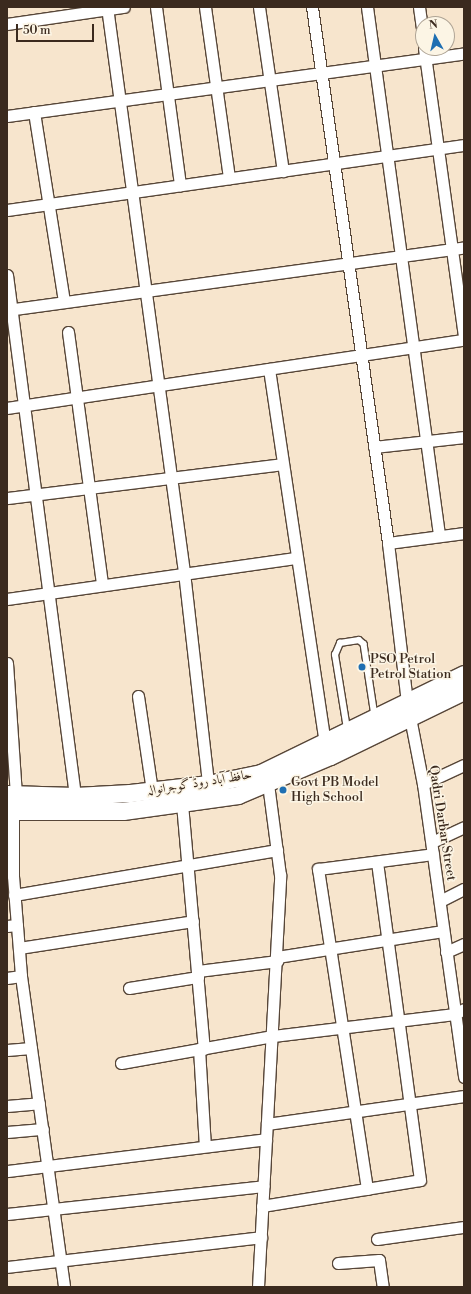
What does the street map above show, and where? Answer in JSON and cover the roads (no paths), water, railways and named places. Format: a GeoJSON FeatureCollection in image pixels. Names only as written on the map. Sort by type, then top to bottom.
{"type":"FeatureCollection","features":[{"type":"Feature","properties":{"kind":"main road","name":"حافظ آباد روڈ گوجرانوالہ"},"geometry":{"type":"LineString","coordinates":[[10,811],[70,814],[182,804],[238,795],[268,784],[408,710],[464,674]]}},
{"type":"Feature","properties":{"kind":"main road","name":"حافظ آباد روڈ گوجرانوالہ"},"geometry":{"type":"LineString","coordinates":[[12,794],[75,796],[152,791],[208,784],[261,773],[376,718],[408,710],[464,691]]}},
{"type":"Feature","properties":{"kind":"street"},"geometry":{"type":"LineString","coordinates":[[7,24],[107,8],[124,7]]}},
{"type":"Feature","properties":{"kind":"street"},"geometry":{"type":"LineString","coordinates":[[156,7],[180,185]]}},
{"type":"Feature","properties":{"kind":"street"},"geometry":{"type":"LineString","coordinates":[[205,7],[215,87],[229,178]]}},
{"type":"Feature","properties":{"kind":"street"},"geometry":{"type":"LineString","coordinates":[[259,7],[283,171]]}},
{"type":"Feature","properties":{"kind":"street","name":"Qadri Darbar Street"},"geometry":{"type":"LineString","coordinates":[[312,7],[388,543],[408,710],[423,784],[446,952],[460,1012],[464,1077]]}},
{"type":"Feature","properties":{"kind":"street"},"geometry":{"type":"LineString","coordinates":[[367,7],[424,441],[439,535]]}},
{"type":"Feature","properties":{"kind":"street"},"geometry":{"type":"LineString","coordinates":[[107,8],[184,572],[208,784]]}},
{"type":"Feature","properties":{"kind":"street"},"geometry":{"type":"LineString","coordinates":[[7,116],[215,87],[270,81],[375,65],[415,55]]}},
{"type":"Feature","properties":{"kind":"street"},"geometry":{"type":"LineString","coordinates":[[7,408],[76,400],[269,369],[413,349],[464,339],[425,56]]}},
{"type":"Feature","properties":{"kind":"street"},"geometry":{"type":"LineString","coordinates":[[34,112],[64,302]]}},
{"type":"Feature","properties":{"kind":"street"},"geometry":{"type":"LineString","coordinates":[[7,210],[464,145]]}},
{"type":"Feature","properties":{"kind":"street"},"geometry":{"type":"LineString","coordinates":[[9,310],[464,247]]}},
{"type":"Feature","properties":{"kind":"street"},"geometry":{"type":"LineString","coordinates":[[7,275],[9,310],[50,592],[75,796]]}},
{"type":"Feature","properties":{"kind":"street"},"geometry":{"type":"LineString","coordinates":[[68,332],[76,400],[102,583]]}},
{"type":"Feature","properties":{"kind":"street"},"geometry":{"type":"LineString","coordinates":[[269,369],[295,558],[325,742]]}},
{"type":"Feature","properties":{"kind":"street"},"geometry":{"type":"LineString","coordinates":[[374,447],[464,437]]}},
{"type":"Feature","properties":{"kind":"street"},"geometry":{"type":"LineString","coordinates":[[7,498],[171,476],[282,464]]}},
{"type":"Feature","properties":{"kind":"street"},"geometry":{"type":"LineString","coordinates":[[388,543],[439,535],[464,533]]}},
{"type":"Feature","properties":{"kind":"street"},"geometry":{"type":"LineString","coordinates":[[7,599],[102,583],[295,558]]}},
{"type":"Feature","properties":{"kind":"street"},"geometry":{"type":"LineString","coordinates":[[7,663],[12,794]]}},
{"type":"Feature","properties":{"kind":"street"},"geometry":{"type":"LineString","coordinates":[[138,696],[152,791]]}},
{"type":"Feature","properties":{"kind":"street"},"geometry":{"type":"LineString","coordinates":[[423,784],[464,765]]}},
{"type":"Feature","properties":{"kind":"street"},"geometry":{"type":"LineString","coordinates":[[258,1287],[273,1036],[280,875],[268,784]]}},
{"type":"Feature","properties":{"kind":"street"},"geometry":{"type":"LineString","coordinates":[[182,804],[198,974],[205,1146]]}},
{"type":"Feature","properties":{"kind":"street"},"geometry":{"type":"LineString","coordinates":[[10,811],[10,876],[14,895],[12,926],[19,948],[21,976],[64,1287]]}},
{"type":"Feature","properties":{"kind":"street"},"geometry":{"type":"LineString","coordinates":[[432,842],[464,827]]}},
{"type":"Feature","properties":{"kind":"street"},"geometry":{"type":"LineString","coordinates":[[14,895],[276,850]]}},
{"type":"Feature","properties":{"kind":"street"},"geometry":{"type":"LineString","coordinates":[[367,1189],[344,1028],[318,868],[433,854]]}},
{"type":"Feature","properties":{"kind":"street"},"geometry":{"type":"LineString","coordinates":[[262,1206],[420,1180],[411,1104],[377,862]]}},
{"type":"Feature","properties":{"kind":"street"},"geometry":{"type":"LineString","coordinates":[[440,901],[464,889]]}},
{"type":"Feature","properties":{"kind":"street"},"geometry":{"type":"LineString","coordinates":[[19,948],[193,921]]}},
{"type":"Feature","properties":{"kind":"street"},"geometry":{"type":"LineString","coordinates":[[129,988],[277,959],[332,950],[387,938],[443,931]]}},
{"type":"Feature","properties":{"kind":"street"},"geometry":{"type":"LineString","coordinates":[[446,952],[464,944]]}},
{"type":"Feature","properties":{"kind":"street"},"geometry":{"type":"LineString","coordinates":[[7,978],[21,976]]}},
{"type":"Feature","properties":{"kind":"street"},"geometry":{"type":"LineString","coordinates":[[121,1063],[273,1036],[460,1012]]}},
{"type":"Feature","properties":{"kind":"street"},"geometry":{"type":"LineString","coordinates":[[7,1050],[31,1048]]}},
{"type":"Feature","properties":{"kind":"street"},"geometry":{"type":"LineString","coordinates":[[267,1124],[464,1096]]}},
{"type":"Feature","properties":{"kind":"street"},"geometry":{"type":"LineString","coordinates":[[7,1106],[39,1104]]}},
{"type":"Feature","properties":{"kind":"street"},"geometry":{"type":"LineString","coordinates":[[7,1132],[42,1130]]}},
{"type":"Feature","properties":{"kind":"street"},"geometry":{"type":"LineString","coordinates":[[7,1170],[47,1164],[266,1139]]}},
{"type":"Feature","properties":{"kind":"street"},"geometry":{"type":"LineString","coordinates":[[7,1214],[263,1186]]}},
{"type":"Feature","properties":{"kind":"street"},"geometry":{"type":"LineString","coordinates":[[377,1239],[464,1227]]}},
{"type":"Feature","properties":{"kind":"street"},"geometry":{"type":"LineString","coordinates":[[7,1267],[261,1237]]}},
{"type":"Feature","properties":{"kind":"street"},"geometry":{"type":"LineString","coordinates":[[338,1263],[378,1260],[383,1287]]}},
{"type":"Feature","properties":{"kind":"lane"},"geometry":{"type":"LineString","coordinates":[[347,731],[335,655],[340,643],[359,640],[364,644],[376,718]]}},
{"type":"Feature","properties":{"kind":"place","name":"PSO Petrol Petrol Station"},"geometry":{"type":"Point","coordinates":[362,667]}},
{"type":"Feature","properties":{"kind":"place","name":"Govt PB Model High School"},"geometry":{"type":"Point","coordinates":[283,790]}}]}
